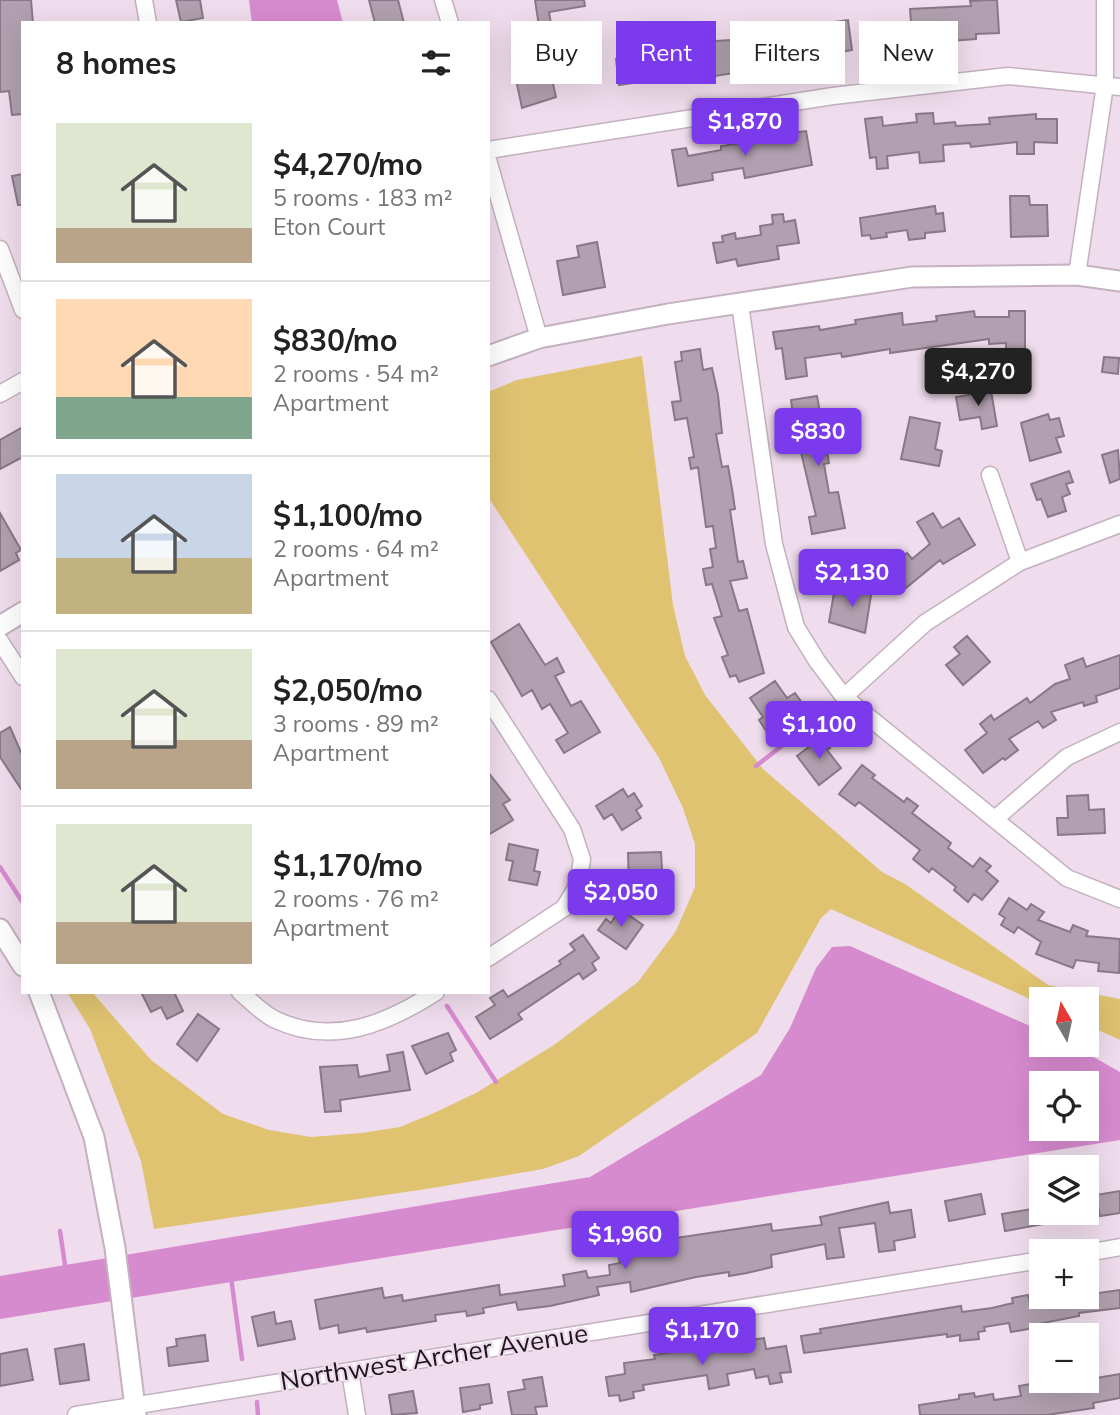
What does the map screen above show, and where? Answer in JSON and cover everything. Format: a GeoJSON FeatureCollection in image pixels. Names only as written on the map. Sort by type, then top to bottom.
{"type":"FeatureCollection","features":[{"type":"Feature","properties":{"kind":"street"},"geometry":{"type":"LineString","coordinates":[[144,0],[148,21]]}},
{"type":"Feature","properties":{"kind":"street"},"geometry":{"type":"LineString","coordinates":[[443,0],[449,21]]}},
{"type":"Feature","properties":{"kind":"street"},"geometry":{"type":"LineString","coordinates":[[1077,275],[1112,86],[1105,0]]}},
{"type":"Feature","properties":{"kind":"street"},"geometry":{"type":"LineString","coordinates":[[490,150],[834,96],[995,78],[1112,86]]}},
{"type":"Feature","properties":{"kind":"street"},"geometry":{"type":"LineString","coordinates":[[490,167],[539,338]]}},
{"type":"Feature","properties":{"kind":"street"},"geometry":{"type":"LineString","coordinates":[[0,249],[21,305]]}},
{"type":"Feature","properties":{"kind":"street"},"geometry":{"type":"LineString","coordinates":[[490,355],[539,338],[668,314],[912,277],[1077,275],[1120,281]]}},
{"type":"Feature","properties":{"kind":"street"},"geometry":{"type":"LineString","coordinates":[[740,304],[774,544],[796,626],[817,661],[844,696],[1067,878],[1120,899]]}},
{"type":"Feature","properties":{"kind":"street"},"geometry":{"type":"LineString","coordinates":[[0,394],[21,382]]}},
{"type":"Feature","properties":{"kind":"street"},"geometry":{"type":"LineString","coordinates":[[990,475],[1020,562]]}},
{"type":"Feature","properties":{"kind":"street"},"geometry":{"type":"LineString","coordinates":[[844,696],[925,623],[1020,562],[1120,524]]}},
{"type":"Feature","properties":{"kind":"street"},"geometry":{"type":"LineString","coordinates":[[0,626],[21,613]]}},
{"type":"Feature","properties":{"kind":"street"},"geometry":{"type":"LineString","coordinates":[[0,640],[21,674]]}},
{"type":"Feature","properties":{"kind":"street"},"geometry":{"type":"LineString","coordinates":[[490,702],[572,829],[582,859],[578,885],[564,908],[490,957]]}},
{"type":"Feature","properties":{"kind":"street"},"geometry":{"type":"LineString","coordinates":[[996,818],[1068,757],[1120,732]]}},
{"type":"Feature","properties":{"kind":"street"},"geometry":{"type":"LineString","coordinates":[[0,929],[21,963]]}},
{"type":"Feature","properties":{"kind":"street"},"geometry":{"type":"LineString","coordinates":[[40,994],[93,1137],[115,1248],[135,1410]]}},
{"type":"Feature","properties":{"kind":"street"},"geometry":{"type":"LineString","coordinates":[[242,994],[272,1018],[303,1030],[320,1032],[349,1031],[377,1024],[432,994]]}},
{"type":"Feature","properties":{"kind":"street"},"geometry":{"type":"LineString","coordinates":[[1099,1250],[1120,1247]]}},
{"type":"Feature","properties":{"kind":"street","name":"Northwest Archer Avenue"},"geometry":{"type":"LineString","coordinates":[[76,1415],[135,1410],[350,1371],[1029,1262]]}},
{"type":"Feature","properties":{"kind":"street"},"geometry":{"type":"LineString","coordinates":[[350,1371],[357,1415]]}},
{"type":"Feature","properties":{"kind":"shaded area"},"geometry":{"type":"Polygon","coordinates":[[[249,0],[337,0],[342,21],[252,21],[249,0]]]}},
{"type":"Feature","properties":{"kind":"shaded area"},"geometry":{"type":"Polygon","coordinates":[[[642,356],[673,605],[685,656],[705,695],[763,769],[882,872],[905,884],[1048,985],[1058,987],[1029,987],[1029,999],[831,909],[821,918],[757,1033],[579,1156],[543,1169],[154,1229],[141,1161],[90,1029],[68,994],[94,994],[151,1060],[223,1114],[269,1130],[311,1137],[400,1127],[476,1093],[554,1045],[638,982],[676,931],[695,887],[695,844],[683,808],[659,758],[490,500],[490,391],[517,380],[642,356]]]}},
{"type":"Feature","properties":{"kind":"shaded area"},"geometry":{"type":"Polygon","coordinates":[[[850,946],[1029,1026],[1029,1057],[1093,1057],[1120,1072],[1120,1140],[0,1319],[0,1276],[590,1177],[761,1075],[790,1028],[816,968],[832,947],[850,946]]]}},
{"type":"Feature","properties":{"kind":"shaded area"},"geometry":{"type":"Polygon","coordinates":[[[1099,995],[1120,999],[1120,1040],[1099,1030],[1099,995]]]}},
{"type":"Feature","properties":{"kind":"building"},"geometry":{"type":"Polygon","coordinates":[[[0,0],[31,0],[33,21],[21,21],[21,114],[12,115],[9,91],[0,92],[0,0]]]}},
{"type":"Feature","properties":{"kind":"building"},"geometry":{"type":"Polygon","coordinates":[[[176,0],[200,0],[203,18],[181,21],[176,0]]]}},
{"type":"Feature","properties":{"kind":"building"},"geometry":{"type":"Polygon","coordinates":[[[369,0],[398,0],[403,21],[374,21],[369,0]]]}},
{"type":"Feature","properties":{"kind":"building"},"geometry":{"type":"Polygon","coordinates":[[[535,0],[584,0],[585,6],[549,12],[550,21],[538,21],[535,0]]]}},
{"type":"Feature","properties":{"kind":"building"},"geometry":{"type":"Polygon","coordinates":[[[997,0],[999,33],[976,34],[976,39],[958,40],[958,21],[911,21],[910,9],[971,6],[970,1],[997,0]]]}},
{"type":"Feature","properties":{"kind":"building"},"geometry":{"type":"Polygon","coordinates":[[[848,20],[852,50],[845,51],[845,21],[841,21],[848,20]]]}},
{"type":"Feature","properties":{"kind":"building"},"geometry":{"type":"Polygon","coordinates":[[[730,40],[730,74],[716,76],[716,41],[730,40]]]}},
{"type":"Feature","properties":{"kind":"building"},"geometry":{"type":"Polygon","coordinates":[[[517,84],[553,84],[556,97],[522,108],[517,84]]]}},
{"type":"Feature","properties":{"kind":"building"},"geometry":{"type":"Polygon","coordinates":[[[933,113],[934,124],[955,122],[956,126],[990,124],[989,118],[1036,114],[1036,119],[1057,119],[1057,143],[1034,142],[1034,154],[1017,154],[1017,142],[971,147],[970,143],[943,145],[944,161],[920,163],[919,152],[887,156],[888,168],[877,169],[876,157],[870,158],[865,119],[882,117],[883,126],[917,122],[916,114],[933,113]]]}},
{"type":"Feature","properties":{"kind":"building"},"geometry":{"type":"Polygon","coordinates":[[[806,131],[812,165],[745,178],[743,168],[712,173],[713,180],[678,186],[672,150],[686,148],[688,156],[721,150],[721,146],[743,143],[742,139],[806,131]]]}},
{"type":"Feature","properties":{"kind":"building"},"geometry":{"type":"Polygon","coordinates":[[[21,174],[21,205],[18,205],[12,176],[21,174]]]}},
{"type":"Feature","properties":{"kind":"building"},"geometry":{"type":"Polygon","coordinates":[[[1010,196],[1029,196],[1030,205],[1047,205],[1048,236],[1011,237],[1010,196]]]}},
{"type":"Feature","properties":{"kind":"building"},"geometry":{"type":"Polygon","coordinates":[[[935,206],[936,214],[943,213],[945,231],[925,233],[925,238],[909,240],[907,230],[886,233],[887,237],[871,239],[870,235],[862,236],[860,218],[935,206]]]}},
{"type":"Feature","properties":{"kind":"building"},"geometry":{"type":"Polygon","coordinates":[[[783,214],[784,222],[795,220],[799,243],[777,246],[779,259],[738,266],[736,259],[717,263],[713,243],[723,242],[722,236],[735,233],[736,239],[761,235],[760,226],[773,224],[772,215],[783,214]]]}},
{"type":"Feature","properties":{"kind":"building"},"geometry":{"type":"Polygon","coordinates":[[[597,242],[605,287],[563,295],[557,261],[579,257],[577,246],[597,242]]]}},
{"type":"Feature","properties":{"kind":"building"},"geometry":{"type":"Polygon","coordinates":[[[974,311],[975,317],[1009,317],[1009,311],[1025,311],[1025,351],[1006,352],[1006,343],[989,344],[989,339],[890,353],[890,349],[842,357],[841,353],[805,358],[807,376],[786,379],[782,348],[776,349],[773,332],[819,326],[820,330],[856,324],[855,320],[902,313],[903,325],[937,321],[936,316],[974,311]]]}},
{"type":"Feature","properties":{"kind":"building"},"geometry":{"type":"Polygon","coordinates":[[[700,349],[703,370],[712,368],[718,395],[722,433],[716,434],[722,467],[728,466],[732,489],[735,509],[730,510],[738,562],[743,561],[747,578],[730,581],[739,611],[747,609],[764,673],[739,682],[736,675],[730,677],[722,657],[728,655],[714,618],[722,616],[712,584],[706,585],[703,569],[713,567],[710,549],[716,548],[713,526],[706,527],[698,467],[691,469],[689,458],[694,457],[687,418],[675,420],[672,402],[681,401],[675,362],[682,361],[681,352],[700,349]]]}},
{"type":"Feature","properties":{"kind":"building"},"geometry":{"type":"Polygon","coordinates":[[[1104,357],[1119,358],[1118,374],[1102,372],[1104,357]]]}},
{"type":"Feature","properties":{"kind":"building"},"geometry":{"type":"Polygon","coordinates":[[[991,391],[997,426],[982,429],[980,417],[960,420],[956,397],[991,391]]]}},
{"type":"Feature","properties":{"kind":"building"},"geometry":{"type":"Polygon","coordinates":[[[817,396],[829,463],[824,464],[829,493],[838,492],[845,528],[812,534],[809,517],[816,516],[801,452],[806,451],[800,414],[793,415],[791,400],[817,396]]]}},
{"type":"Feature","properties":{"kind":"building"},"geometry":{"type":"Polygon","coordinates":[[[1048,414],[1050,420],[1059,418],[1064,436],[1056,438],[1061,452],[1030,461],[1021,423],[1048,414]]]}},
{"type":"Feature","properties":{"kind":"building"},"geometry":{"type":"Polygon","coordinates":[[[910,417],[940,423],[935,449],[942,451],[939,466],[901,459],[910,417]]]}},
{"type":"Feature","properties":{"kind":"building"},"geometry":{"type":"Polygon","coordinates":[[[21,428],[21,458],[0,469],[0,440],[21,428]]]}},
{"type":"Feature","properties":{"kind":"building"},"geometry":{"type":"Polygon","coordinates":[[[1118,450],[1120,479],[1110,483],[1102,455],[1118,450]]]}},
{"type":"Feature","properties":{"kind":"building"},"geometry":{"type":"Polygon","coordinates":[[[1069,471],[1073,482],[1066,484],[1070,494],[1062,497],[1066,511],[1048,517],[1031,484],[1069,471]]]}},
{"type":"Feature","properties":{"kind":"building"},"geometry":{"type":"Polygon","coordinates":[[[0,513],[21,550],[16,553],[19,560],[0,571],[0,513]]]}},
{"type":"Feature","properties":{"kind":"building"},"geometry":{"type":"Polygon","coordinates":[[[933,513],[942,528],[959,518],[975,545],[943,564],[940,560],[901,592],[889,577],[898,570],[894,564],[907,553],[912,559],[930,544],[917,522],[933,513]]]}},
{"type":"Feature","properties":{"kind":"building"},"geometry":{"type":"Polygon","coordinates":[[[855,586],[872,589],[865,633],[829,622],[834,593],[853,596],[855,586]]]}},
{"type":"Feature","properties":{"kind":"building"},"geometry":{"type":"Polygon","coordinates":[[[519,624],[545,665],[557,658],[564,672],[555,676],[571,706],[581,701],[600,732],[564,753],[556,740],[568,733],[550,704],[542,709],[532,690],[522,696],[491,642],[519,624]]]}},
{"type":"Feature","properties":{"kind":"building"},"geometry":{"type":"Polygon","coordinates":[[[967,636],[990,662],[963,685],[946,665],[960,654],[954,647],[967,636]]]}},
{"type":"Feature","properties":{"kind":"building"},"geometry":{"type":"Polygon","coordinates":[[[1120,655],[1120,688],[1096,696],[1097,702],[1084,706],[1083,702],[1051,712],[1056,720],[1043,728],[1038,721],[1009,739],[1018,750],[1005,760],[1003,758],[983,773],[965,750],[987,733],[980,724],[991,715],[994,720],[1027,698],[1030,703],[1055,684],[1070,679],[1065,665],[1083,658],[1086,667],[1120,655]]]}},
{"type":"Feature","properties":{"kind":"building"},"geometry":{"type":"Polygon","coordinates":[[[775,681],[787,698],[795,693],[805,707],[767,732],[759,720],[763,717],[750,698],[775,681]]]}},
{"type":"Feature","properties":{"kind":"building"},"geometry":{"type":"Polygon","coordinates":[[[10,727],[21,752],[21,789],[0,757],[0,733],[10,727]]]}},
{"type":"Feature","properties":{"kind":"building"},"geometry":{"type":"Polygon","coordinates":[[[822,737],[830,748],[827,750],[841,768],[819,785],[797,756],[822,737]]]}},
{"type":"Feature","properties":{"kind":"building"},"geometry":{"type":"Polygon","coordinates":[[[862,765],[875,775],[872,778],[904,802],[907,798],[918,806],[912,813],[951,843],[948,848],[973,867],[980,858],[991,866],[986,871],[998,881],[982,900],[974,894],[968,902],[954,890],[956,887],[932,868],[929,872],[913,859],[920,850],[859,802],[855,806],[839,794],[862,765]]]}},
{"type":"Feature","properties":{"kind":"building"},"geometry":{"type":"Polygon","coordinates":[[[490,775],[510,800],[503,804],[513,820],[490,834],[490,775]]]}},
{"type":"Feature","properties":{"kind":"building"},"geometry":{"type":"Polygon","coordinates":[[[623,789],[628,797],[634,793],[642,806],[636,810],[641,818],[622,830],[612,814],[604,819],[596,806],[623,789]]]}},
{"type":"Feature","properties":{"kind":"building"},"geometry":{"type":"Polygon","coordinates":[[[1088,795],[1089,810],[1104,809],[1105,833],[1058,835],[1057,818],[1068,818],[1067,796],[1088,795]]]}},
{"type":"Feature","properties":{"kind":"building"},"geometry":{"type":"Polygon","coordinates":[[[509,844],[538,850],[534,871],[540,872],[537,885],[509,880],[513,861],[506,860],[509,844]]]}},
{"type":"Feature","properties":{"kind":"building"},"geometry":{"type":"Polygon","coordinates":[[[661,852],[662,870],[654,871],[654,887],[629,888],[628,853],[661,852]]]}},
{"type":"Feature","properties":{"kind":"building"},"geometry":{"type":"Polygon","coordinates":[[[1009,898],[1027,910],[1031,904],[1044,912],[1038,920],[1070,932],[1073,925],[1088,931],[1086,936],[1120,939],[1119,973],[1098,971],[1099,963],[1076,960],[1073,968],[1036,954],[1041,942],[1018,927],[1014,933],[1001,925],[1005,918],[999,914],[1009,898]]]}},
{"type":"Feature","properties":{"kind":"building"},"geometry":{"type":"Polygon","coordinates":[[[620,909],[643,925],[626,949],[598,930],[606,919],[611,923],[620,909]]]}},
{"type":"Feature","properties":{"kind":"building"},"geometry":{"type":"Polygon","coordinates":[[[583,935],[599,958],[592,963],[596,970],[583,979],[579,973],[518,1014],[522,1019],[490,1039],[476,1017],[495,1005],[490,998],[503,990],[508,997],[561,964],[559,961],[575,950],[570,944],[583,935]]]}},
{"type":"Feature","properties":{"kind":"building"},"geometry":{"type":"Polygon","coordinates":[[[142,994],[175,994],[183,1011],[167,1019],[161,1007],[151,1012],[142,994]]]}},
{"type":"Feature","properties":{"kind":"building"},"geometry":{"type":"Polygon","coordinates":[[[198,1014],[219,1029],[197,1061],[177,1044],[198,1014]]]}},
{"type":"Feature","properties":{"kind":"building"},"geometry":{"type":"Polygon","coordinates":[[[448,1033],[456,1050],[450,1053],[453,1061],[426,1074],[412,1046],[448,1033]]]}},
{"type":"Feature","properties":{"kind":"building"},"geometry":{"type":"Polygon","coordinates":[[[403,1052],[410,1090],[340,1100],[341,1111],[325,1112],[320,1067],[357,1065],[359,1077],[390,1071],[387,1055],[403,1052]]]}},
{"type":"Feature","properties":{"kind":"building"},"geometry":{"type":"Polygon","coordinates":[[[1120,1191],[1120,1213],[1100,1216],[1099,1194],[1120,1191]]]}},
{"type":"Feature","properties":{"kind":"building"},"geometry":{"type":"Polygon","coordinates":[[[981,1194],[985,1214],[949,1221],[945,1201],[981,1194]]]}},
{"type":"Feature","properties":{"kind":"building"},"geometry":{"type":"Polygon","coordinates":[[[888,1202],[890,1213],[911,1210],[915,1237],[894,1241],[895,1250],[879,1252],[875,1223],[839,1228],[844,1257],[827,1259],[825,1244],[771,1255],[772,1267],[747,1273],[729,1276],[729,1272],[696,1277],[631,1292],[630,1282],[597,1287],[599,1295],[550,1306],[518,1310],[516,1302],[483,1308],[484,1313],[467,1316],[466,1311],[435,1315],[436,1321],[367,1332],[366,1328],[339,1333],[338,1325],[320,1329],[315,1300],[382,1288],[384,1298],[402,1295],[403,1301],[499,1285],[500,1295],[565,1286],[563,1275],[586,1271],[588,1278],[610,1275],[609,1265],[620,1263],[618,1254],[676,1244],[675,1238],[771,1224],[772,1231],[822,1225],[820,1217],[888,1202]]]}},
{"type":"Feature","properties":{"kind":"building"},"geometry":{"type":"Polygon","coordinates":[[[1029,1210],[1029,1225],[1038,1225],[1005,1231],[1002,1214],[1029,1210]]]}},
{"type":"Feature","properties":{"kind":"building"},"geometry":{"type":"Polygon","coordinates":[[[1120,1290],[1120,1308],[1079,1313],[1079,1316],[1043,1323],[1029,1323],[1029,1329],[1011,1332],[1009,1323],[984,1327],[985,1331],[978,1332],[979,1339],[960,1341],[960,1335],[947,1337],[947,1334],[804,1353],[801,1336],[821,1333],[820,1329],[961,1306],[962,1312],[992,1308],[1013,1303],[1012,1298],[1028,1295],[1029,1309],[1099,1309],[1099,1293],[1120,1290]]]}},
{"type":"Feature","properties":{"kind":"building"},"geometry":{"type":"Polygon","coordinates":[[[274,1312],[276,1324],[291,1321],[295,1339],[258,1346],[252,1317],[274,1312]]]}},
{"type":"Feature","properties":{"kind":"building"},"geometry":{"type":"Polygon","coordinates":[[[205,1335],[208,1361],[169,1366],[167,1348],[177,1346],[176,1339],[205,1335]]]}},
{"type":"Feature","properties":{"kind":"building"},"geometry":{"type":"Polygon","coordinates":[[[764,1338],[766,1349],[786,1346],[791,1372],[780,1373],[782,1382],[770,1384],[768,1376],[756,1378],[754,1369],[727,1374],[729,1385],[709,1389],[707,1375],[643,1385],[644,1390],[633,1392],[634,1398],[620,1401],[619,1395],[609,1396],[606,1377],[625,1374],[624,1363],[655,1359],[654,1355],[764,1338]]]}},
{"type":"Feature","properties":{"kind":"building"},"geometry":{"type":"Polygon","coordinates":[[[84,1344],[89,1380],[60,1384],[55,1349],[84,1344]]]}},
{"type":"Feature","properties":{"kind":"building"},"geometry":{"type":"Polygon","coordinates":[[[27,1349],[33,1380],[0,1386],[0,1354],[27,1349]]]}},
{"type":"Feature","properties":{"kind":"building"},"geometry":{"type":"Polygon","coordinates":[[[1120,1374],[1120,1398],[1093,1403],[1094,1408],[1047,1415],[920,1415],[919,1405],[959,1399],[959,1395],[974,1393],[975,1397],[993,1394],[994,1400],[1021,1396],[1019,1386],[1029,1384],[1029,1393],[1099,1393],[1099,1378],[1120,1374]]]}},
{"type":"Feature","properties":{"kind":"building"},"geometry":{"type":"Polygon","coordinates":[[[542,1377],[547,1406],[535,1407],[537,1415],[512,1415],[508,1392],[525,1389],[523,1380],[542,1377]]]}},
{"type":"Feature","properties":{"kind":"building"},"geometry":{"type":"Polygon","coordinates":[[[489,1384],[492,1403],[480,1405],[480,1409],[463,1412],[460,1388],[489,1384]]]}},
{"type":"Feature","properties":{"kind":"building"},"geometry":{"type":"Polygon","coordinates":[[[413,1391],[417,1413],[392,1415],[389,1395],[413,1391]]]}},
{"type":"Feature","properties":{"kind":"waterway"},"geometry":{"type":"LineString","coordinates":[[756,766],[833,706]]}},
{"type":"Feature","properties":{"kind":"waterway"},"geometry":{"type":"LineString","coordinates":[[0,867],[21,900]]}},
{"type":"Feature","properties":{"kind":"waterway"},"geometry":{"type":"LineString","coordinates":[[447,1006],[496,1082]]}},
{"type":"Feature","properties":{"kind":"waterway"},"geometry":{"type":"LineString","coordinates":[[60,1231],[65,1265]]}},
{"type":"Feature","properties":{"kind":"waterway"},"geometry":{"type":"LineString","coordinates":[[231,1277],[242,1359]]}},
{"type":"Feature","properties":{"kind":"waterway"},"geometry":{"type":"LineString","coordinates":[[257,1402],[258,1415]]}}]}
